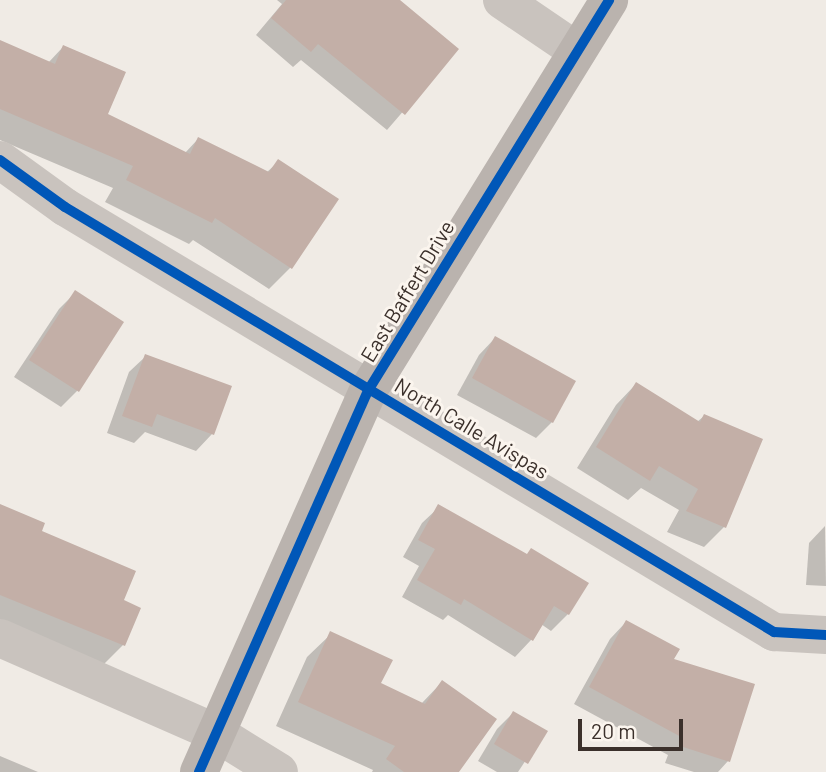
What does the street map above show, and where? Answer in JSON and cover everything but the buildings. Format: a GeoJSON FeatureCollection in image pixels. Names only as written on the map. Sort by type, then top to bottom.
{"type":"FeatureCollection","features":[{"type":"Feature","properties":{"kind":"street"},"geometry":{"type":"LineString","coordinates":[[502,0],[577,51]]}},
{"type":"Feature","properties":{"kind":"street","name":"East Baffert Drive"},"geometry":{"type":"LineString","coordinates":[[199,772],[369,389],[610,0]]}},
{"type":"Feature","properties":{"kind":"street","name":"North Calle Avispas"},"geometry":{"type":"LineString","coordinates":[[0,160],[65,207],[774,632],[826,635]]}},
{"type":"Feature","properties":{"kind":"street"},"geometry":{"type":"LineString","coordinates":[[0,638],[216,733],[279,772]]}},
{"type":"Feature","properties":{"kind":"cycle path"},"geometry":{"type":"LineString","coordinates":[[199,772],[369,389],[609,0]]}},
{"type":"Feature","properties":{"kind":"cycle path"},"geometry":{"type":"LineString","coordinates":[[0,160],[65,207],[774,632],[826,635]]}}]}
